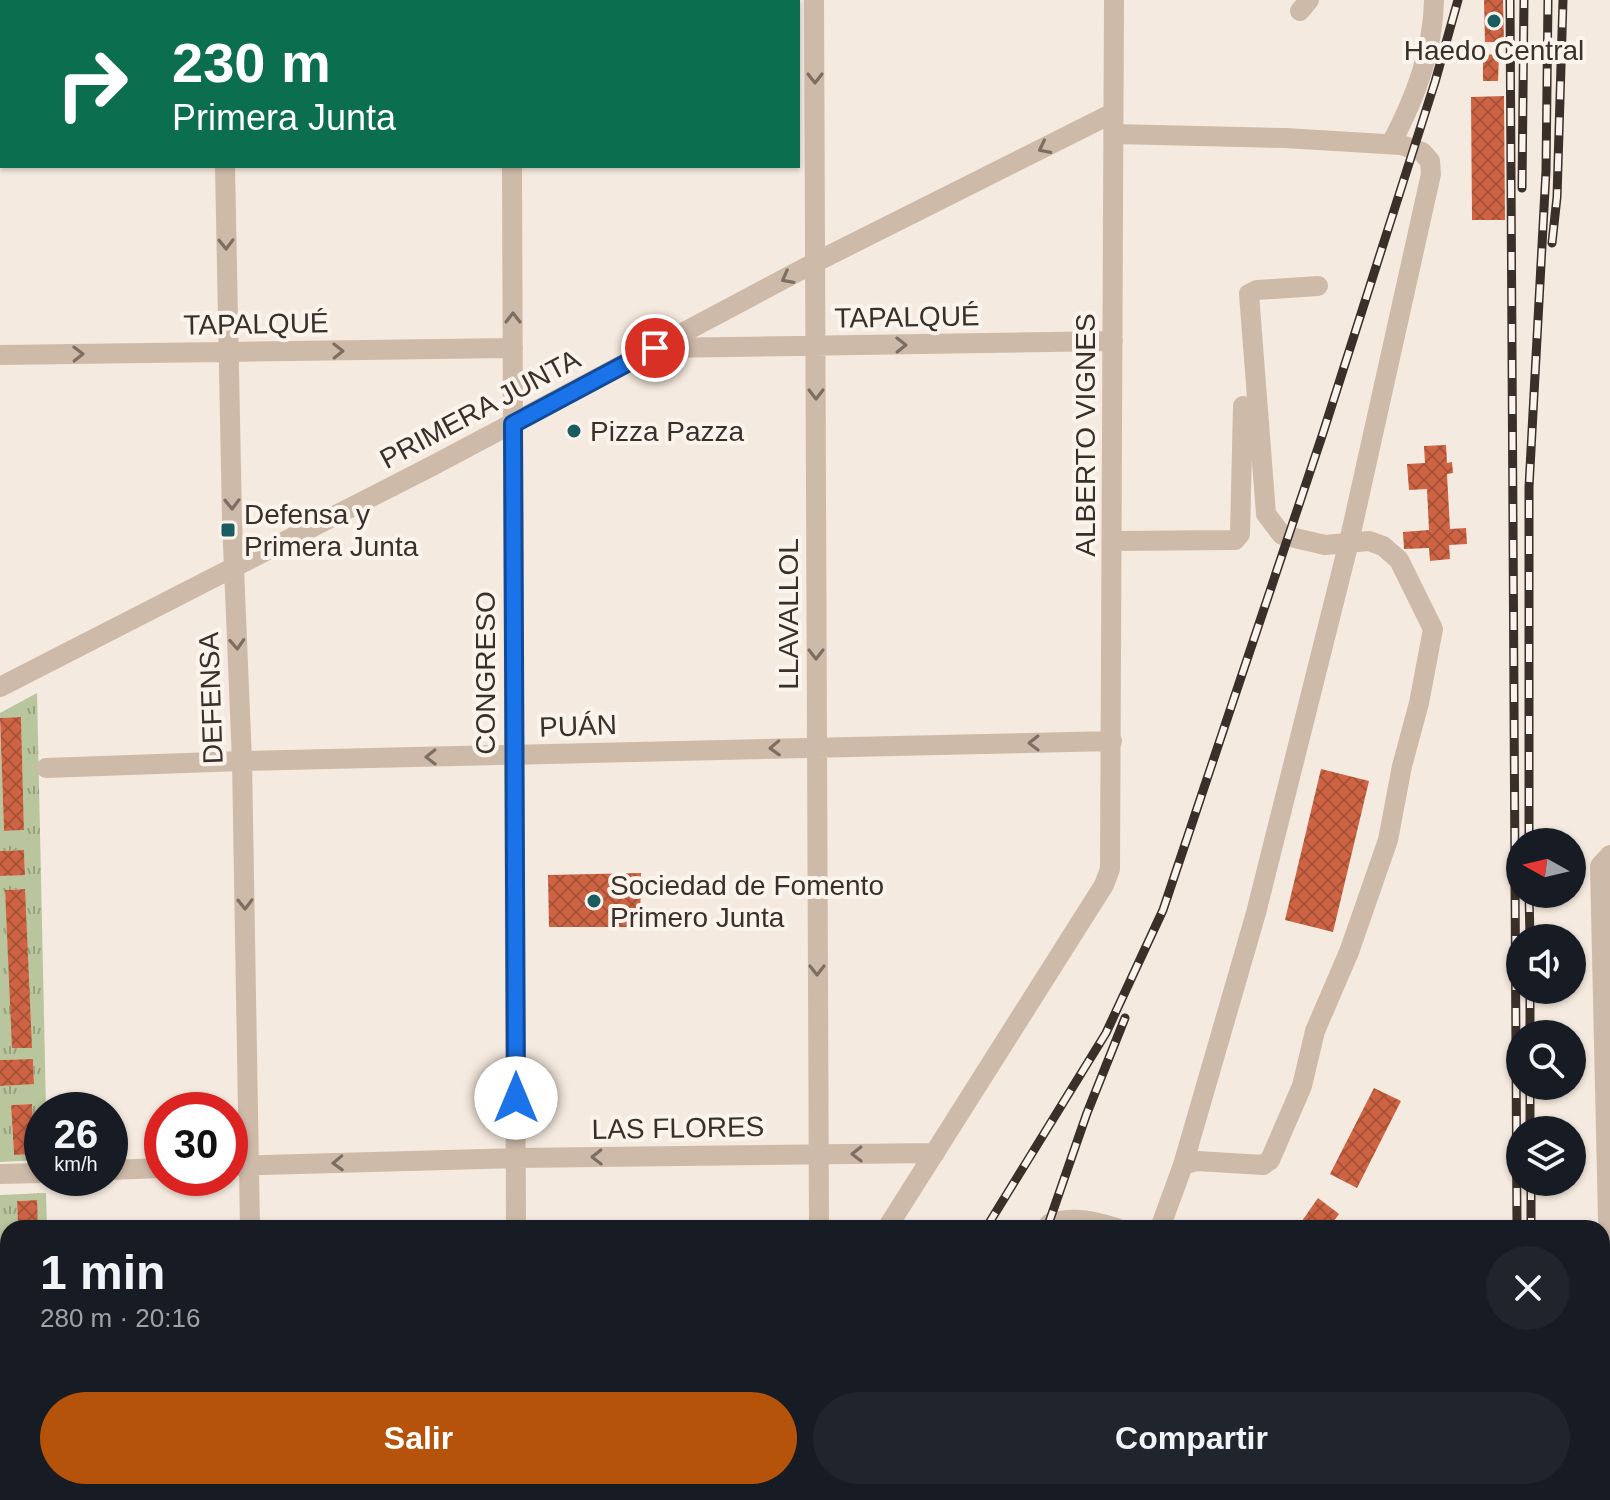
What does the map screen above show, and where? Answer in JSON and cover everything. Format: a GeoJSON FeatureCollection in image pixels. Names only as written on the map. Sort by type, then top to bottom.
{"type":"FeatureCollection","features":[{"type":"Feature","properties":{"kind":"street","name":"LLAVALLOL"},"geometry":{"type":"LineString","coordinates":[[814,0],[819,1220]]}},
{"type":"Feature","properties":{"kind":"street","name":"ALBERTO VIGNES"},"geometry":{"type":"LineString","coordinates":[[935,1153],[1104,885],[1110,869],[1114,0]]}},
{"type":"Feature","properties":{"kind":"street"},"geometry":{"type":"LineString","coordinates":[[1391,144],[1407,114],[1426,61],[1434,0]]}},
{"type":"Feature","properties":{"kind":"street","name":"PRIMERA JUNTA"},"geometry":{"type":"LineString","coordinates":[[0,687],[513,424],[816,262],[1113,113]]}},
{"type":"Feature","properties":{"kind":"street"},"geometry":{"type":"LineString","coordinates":[[1114,134],[1285,138],[1401,145],[1422,152],[1430,161],[1431,174],[1349,542],[1256,913],[1183,1165],[1163,1220]]}},
{"type":"Feature","properties":{"kind":"street","name":"DEFENSA"},"geometry":{"type":"LineString","coordinates":[[225,168],[234,566],[242,761],[240,1092]]}},
{"type":"Feature","properties":{"kind":"street","name":"CONGRESO"},"geometry":{"type":"LineString","coordinates":[[512,168],[516,1220]]}},
{"type":"Feature","properties":{"kind":"street"},"geometry":{"type":"LineString","coordinates":[[1183,1165],[1197,1161],[1263,1165],[1270,1160],[1302,1086],[1315,1031],[1349,952],[1388,840],[1433,629],[1399,560],[1383,546],[1369,541],[1325,545],[1282,535],[1266,514],[1249,294],[1257,290],[1318,286]]}},
{"type":"Feature","properties":{"kind":"street","name":"TAPALQUÉ"},"geometry":{"type":"LineString","coordinates":[[655,348],[1113,341]]}},
{"type":"Feature","properties":{"kind":"street","name":"TAPALQUÉ"},"geometry":{"type":"LineString","coordinates":[[0,355],[513,348]]}},
{"type":"Feature","properties":{"kind":"street"},"geometry":{"type":"LineString","coordinates":[[1113,541],[1235,540],[1240,534],[1243,406]]}},
{"type":"Feature","properties":{"kind":"street","name":"PUÁN"},"geometry":{"type":"LineString","coordinates":[[46,768],[1112,741]]}},
{"type":"Feature","properties":{"kind":"street"},"geometry":{"type":"LineString","coordinates":[[1608,1220],[1600,866],[1610,855]]}},
{"type":"Feature","properties":{"kind":"street"},"geometry":{"type":"LineString","coordinates":[[892,1220],[935,1153]]}},
{"type":"Feature","properties":{"kind":"street","name":"LAS FLORES"},"geometry":{"type":"LineString","coordinates":[[248,1166],[516,1158],[935,1153]]}},
{"type":"Feature","properties":{"kind":"street"},"geometry":{"type":"LineString","coordinates":[[0,1174],[24,1173]]}},
{"type":"Feature","properties":{"kind":"street","name":"DEFENSA"},"geometry":{"type":"LineString","coordinates":[[244,1196],[249,1220]]}},
{"type":"Feature","properties":{"kind":"street"},"geometry":{"type":"LineString","coordinates":[[1060,1220],[1087,1220]]}},
{"type":"Feature","properties":{"kind":"green space"},"geometry":{"type":"Polygon","coordinates":[[[37,693],[46,1092],[24,1092],[24,1104],[11,1105],[14,1155],[24,1155],[24,1161],[0,1162],[0,1086],[34,1083],[33,1059],[0,1060],[0,876],[25,874],[24,850],[0,851],[0,721],[4,831],[24,830],[21,717],[0,718],[0,713],[37,693]],[[24,889],[5,890],[13,1048],[31,1048],[24,889]]]}},
{"type":"Feature","properties":{"kind":"green space"},"geometry":{"type":"Polygon","coordinates":[[[0,1195],[46,1196],[47,1220],[37,1220],[36,1200],[17,1201],[18,1220],[0,1220],[0,1195]]]}},
{"type":"Feature","properties":{"kind":"building","name":"Haedo Central"},"geometry":{"type":"Polygon","coordinates":[[[1484,0],[1503,0],[1504,42],[1485,42],[1484,0]]]}},
{"type":"Feature","properties":{"kind":"building"},"geometry":{"type":"Polygon","coordinates":[[[1483,54],[1499,55],[1498,81],[1483,81],[1483,54]]]}},
{"type":"Feature","properties":{"kind":"building"},"geometry":{"type":"Polygon","coordinates":[[[1504,96],[1505,220],[1472,220],[1471,97],[1504,96]]]}},
{"type":"Feature","properties":{"kind":"building"},"geometry":{"type":"Polygon","coordinates":[[[1446,445],[1447,463],[1452,462],[1453,473],[1447,474],[1450,529],[1466,528],[1467,544],[1449,545],[1450,559],[1430,561],[1429,548],[1404,549],[1403,532],[1429,530],[1427,489],[1409,490],[1407,464],[1425,463],[1424,446],[1446,445]]]}},
{"type":"Feature","properties":{"kind":"building"},"geometry":{"type":"Polygon","coordinates":[[[21,717],[24,830],[4,831],[0,718],[21,717]]]}},
{"type":"Feature","properties":{"kind":"building"},"geometry":{"type":"Polygon","coordinates":[[[1321,769],[1369,781],[1333,932],[1285,920],[1321,769]]]}},
{"type":"Feature","properties":{"kind":"building"},"geometry":{"type":"Polygon","coordinates":[[[24,850],[25,875],[0,876],[0,851],[24,850]]]}},
{"type":"Feature","properties":{"kind":"building","name":"Sociedad de Fomento Primero Junta"},"geometry":{"type":"Polygon","coordinates":[[[641,873],[640,927],[549,927],[548,875],[641,873]]]}},
{"type":"Feature","properties":{"kind":"building"},"geometry":{"type":"Polygon","coordinates":[[[25,889],[32,1048],[12,1048],[5,890],[25,889]]]}},
{"type":"Feature","properties":{"kind":"building"},"geometry":{"type":"Polygon","coordinates":[[[33,1059],[34,1084],[0,1086],[0,1060],[33,1059]]]}},
{"type":"Feature","properties":{"kind":"building"},"geometry":{"type":"Polygon","coordinates":[[[1374,1088],[1401,1101],[1357,1188],[1330,1174],[1374,1088]]]}},
{"type":"Feature","properties":{"kind":"building"},"geometry":{"type":"Polygon","coordinates":[[[24,1104],[24,1155],[14,1155],[11,1105],[24,1104]]]}},
{"type":"Feature","properties":{"kind":"building"},"geometry":{"type":"Polygon","coordinates":[[[1318,1198],[1339,1214],[1335,1220],[1303,1220],[1318,1198]]]}},
{"type":"Feature","properties":{"kind":"building"},"geometry":{"type":"Polygon","coordinates":[[[37,1200],[38,1220],[18,1220],[17,1201],[37,1200]]]}},
{"type":"Feature","properties":{"kind":"railway"},"geometry":{"type":"LineString","coordinates":[[991,1220],[1106,1033],[1163,910],[1323,433],[1435,82],[1458,0]]}},
{"type":"Feature","properties":{"kind":"railway"},"geometry":{"type":"LineString","coordinates":[[1510,0],[1517,1220]]}},
{"type":"Feature","properties":{"kind":"railway"},"geometry":{"type":"LineString","coordinates":[[1522,188],[1524,0]]}},
{"type":"Feature","properties":{"kind":"railway"},"geometry":{"type":"LineString","coordinates":[[1529,828],[1529,487],[1546,171],[1548,0]]}},
{"type":"Feature","properties":{"kind":"railway"},"geometry":{"type":"LineString","coordinates":[[1552,243],[1557,197],[1563,0]]}},
{"type":"Feature","properties":{"kind":"railway"},"geometry":{"type":"LineString","coordinates":[[1529,908],[1530,924]]}},
{"type":"Feature","properties":{"kind":"railway"},"geometry":{"type":"LineString","coordinates":[[1530,1004],[1530,1020]]}},
{"type":"Feature","properties":{"kind":"railway"},"geometry":{"type":"LineString","coordinates":[[1050,1220],[1087,1113],[1125,1018]]}},
{"type":"Feature","properties":{"kind":"railway"},"geometry":{"type":"LineString","coordinates":[[1530,1100],[1530,1116]]}},
{"type":"Feature","properties":{"kind":"railway"},"geometry":{"type":"LineString","coordinates":[[1531,1196],[1531,1220]]}},
{"type":"Feature","properties":{"kind":"place","name":"Haedo Central"},"geometry":{"type":"Point","coordinates":[1494,21]}},
{"type":"Feature","properties":{"kind":"place","name":"Pizza Pazza"},"geometry":{"type":"Point","coordinates":[574,431]}},
{"type":"Feature","properties":{"kind":"place","name":"Defensa y Primera Junta"},"geometry":{"type":"Point","coordinates":[228,530]}},
{"type":"Feature","properties":{"kind":"place","name":"Sociedad de Fomento Primero Junta"},"geometry":{"type":"Point","coordinates":[594,901]}},
{"type":"Feature","properties":{"kind":"route"},"geometry":{"type":"LineString","coordinates":[[516,1098],[513,424],[655,348]]}}]}
